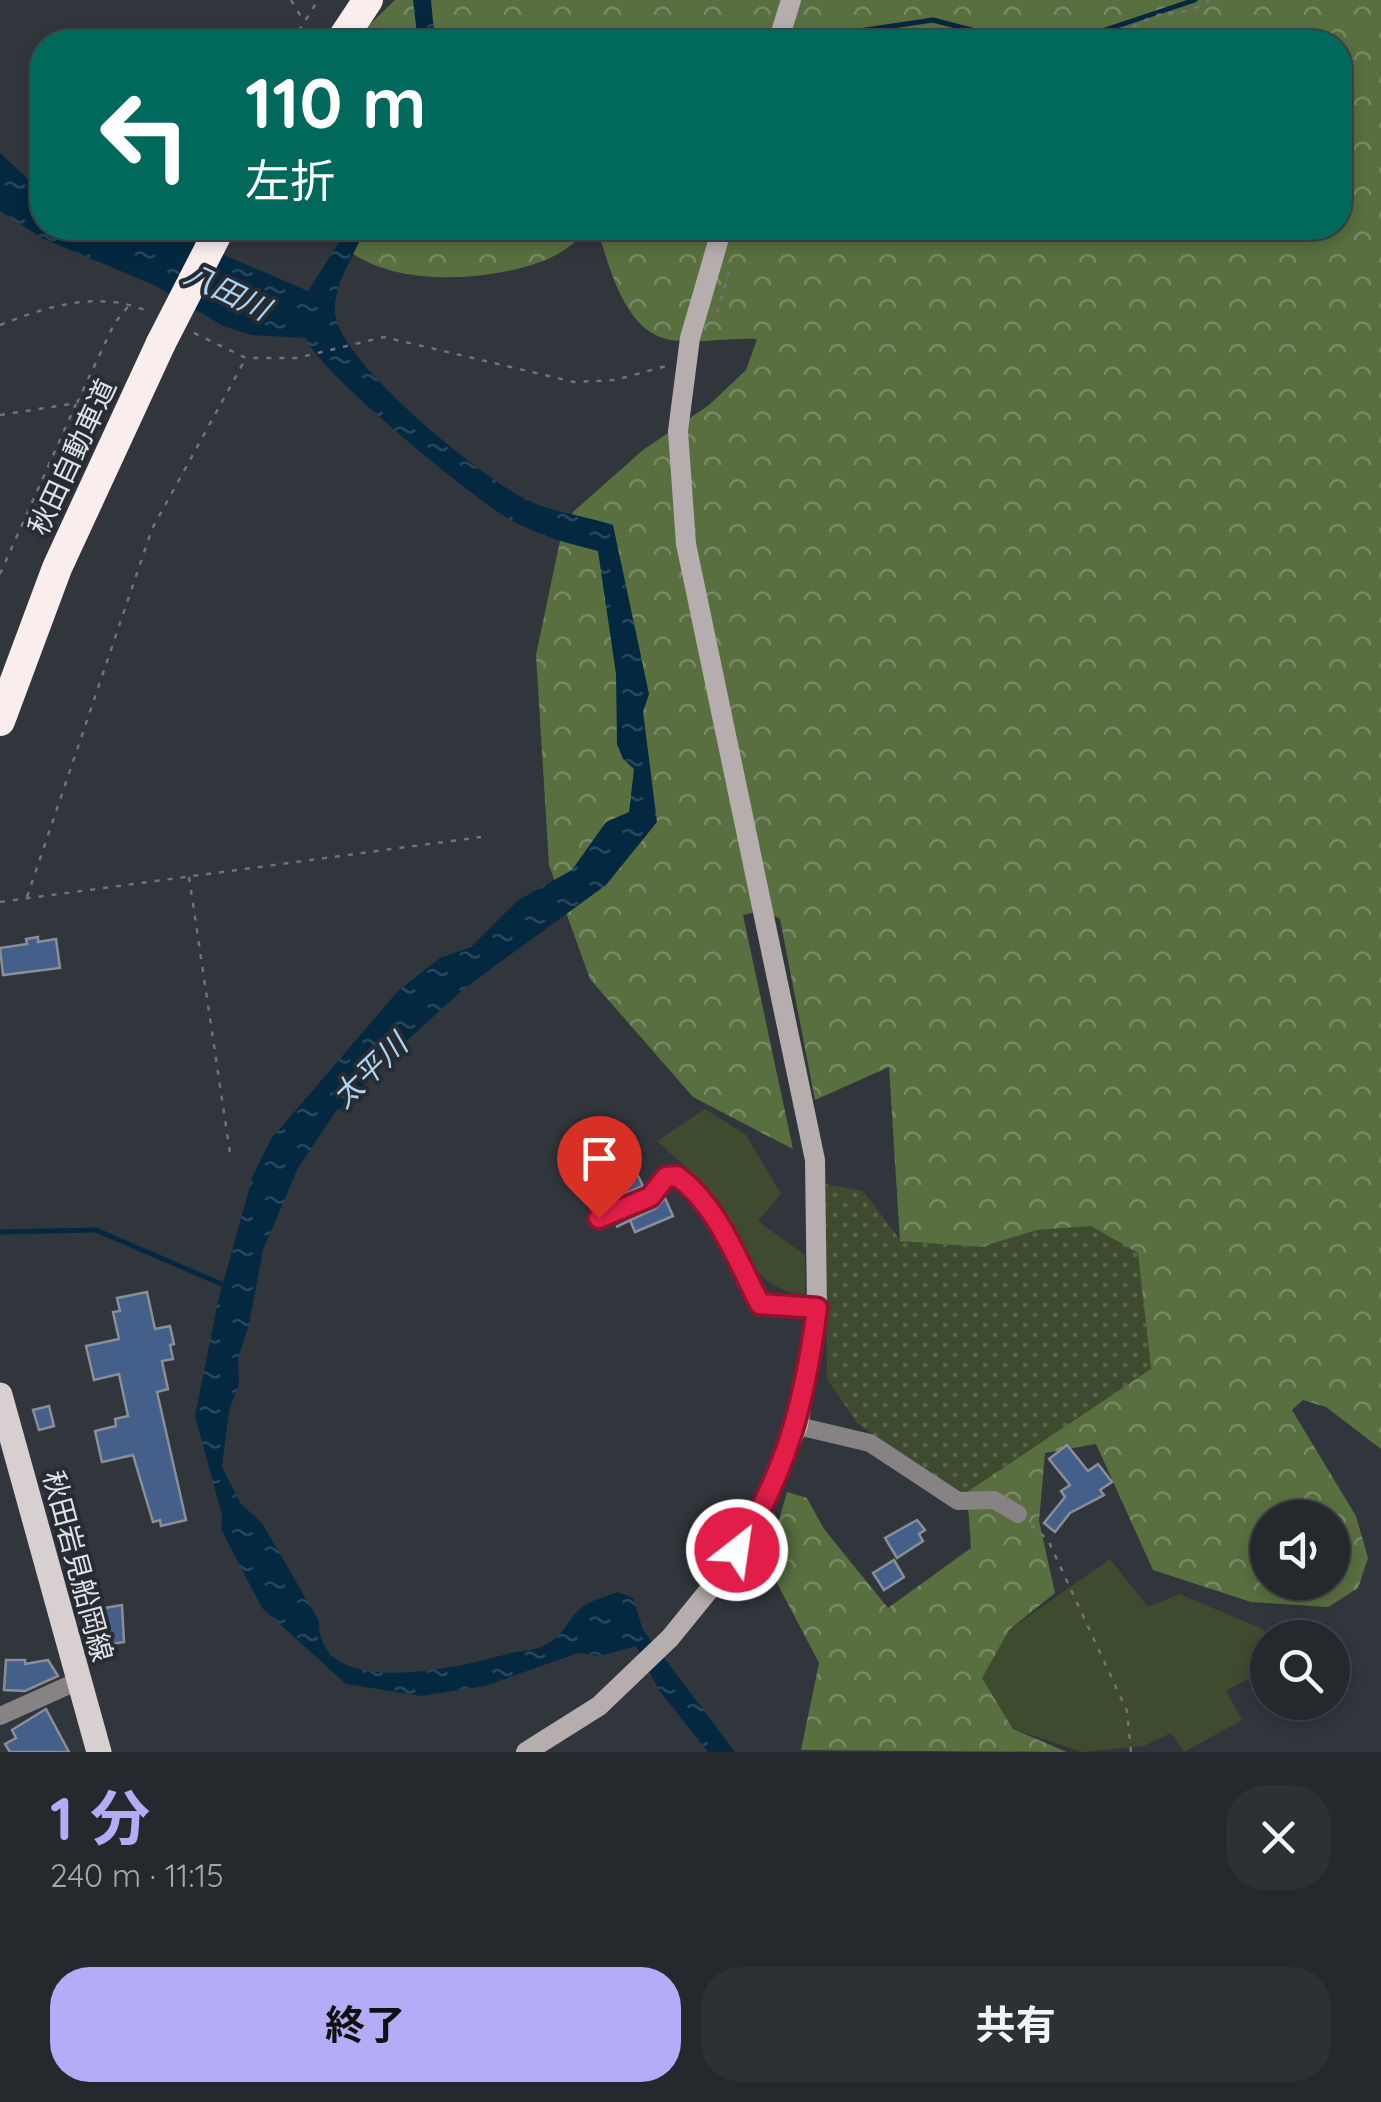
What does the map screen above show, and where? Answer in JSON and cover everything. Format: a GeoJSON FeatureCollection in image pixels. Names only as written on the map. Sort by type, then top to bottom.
{"type":"FeatureCollection","features":[{"type":"Feature","properties":{"kind":"highway"},"geometry":{"type":"LineString","coordinates":[[348,30],[368,0]]}},
{"type":"Feature","properties":{"kind":"highway","name":"秋田自動車道"},"geometry":{"type":"LineString","coordinates":[[0,721],[57,568],[160,343],[214,240]]}},
{"type":"Feature","properties":{"kind":"main road","name":"秋田岩見船岡線"},"geometry":{"type":"LineString","coordinates":[[0,1395],[99,1752]]}},
{"type":"Feature","properties":{"kind":"street"},"geometry":{"type":"LineString","coordinates":[[782,30],[791,0]]}},
{"type":"Feature","properties":{"kind":"street"},"geometry":{"type":"LineString","coordinates":[[526,1752],[599,1706],[670,1638],[718,1579],[755,1522],[798,1426],[817,1308],[815,1160],[686,544],[678,431],[686,361],[719,240]]}},
{"type":"Feature","properties":{"kind":"street"},"geometry":{"type":"LineString","coordinates":[[599,1218],[650,1197],[666,1177],[677,1176],[694,1188],[718,1222],[760,1304],[817,1308]]}},
{"type":"Feature","properties":{"kind":"street"},"geometry":{"type":"LineString","coordinates":[[798,1426],[870,1444],[958,1501],[994,1500],[1018,1514]]}},
{"type":"Feature","properties":{"kind":"street"},"geometry":{"type":"LineString","coordinates":[[0,1716],[78,1681]]}},
{"type":"Feature","properties":{"kind":"path"},"geometry":{"type":"LineString","coordinates":[[291,0],[304,22]]}},
{"type":"Feature","properties":{"kind":"path"},"geometry":{"type":"LineString","coordinates":[[299,30],[318,0]]}},
{"type":"Feature","properties":{"kind":"path"},"geometry":{"type":"LineString","coordinates":[[1132,30],[1151,17],[1186,14],[1209,0]]}},
{"type":"Feature","properties":{"kind":"path"},"geometry":{"type":"LineString","coordinates":[[912,30],[940,30]]}},
{"type":"Feature","properties":{"kind":"path"},"geometry":{"type":"LineString","coordinates":[[0,325],[58,305],[88,300],[131,303],[114,324],[0,574]]}},
{"type":"Feature","properties":{"kind":"path"},"geometry":{"type":"LineString","coordinates":[[27,897],[152,529],[246,358],[298,358],[384,337],[574,382],[615,380],[686,361]]}},
{"type":"Feature","properties":{"kind":"path"},"geometry":{"type":"LineString","coordinates":[[0,415],[77,403]]}},
{"type":"Feature","properties":{"kind":"path"},"geometry":{"type":"LineString","coordinates":[[0,902],[481,838]]}},
{"type":"Feature","properties":{"kind":"path"},"geometry":{"type":"LineString","coordinates":[[189,876],[231,1160]]}},
{"type":"Feature","properties":{"kind":"path"},"geometry":{"type":"LineString","coordinates":[[1018,1514],[1048,1540],[1127,1711],[1131,1752]]}},
{"type":"Feature","properties":{"kind":"green space"},"geometry":{"type":"Polygon","coordinates":[[[395,0],[1381,0],[1381,1449],[1326,1407],[1303,1400],[1292,1410],[1346,1500],[1250,1500],[1250,1600],[1339,1600],[1328,1607],[1251,1602],[1153,1570],[1096,1444],[1045,1453],[1039,1521],[1055,1593],[1009,1630],[1013,1729],[1067,1752],[801,1750],[819,1663],[777,1583],[778,1523],[787,1492],[807,1498],[824,1529],[888,1608],[971,1548],[967,1492],[1151,1369],[1138,1253],[1091,1226],[1037,1230],[981,1247],[900,1241],[889,1067],[815,1100],[780,919],[763,910],[743,915],[793,1149],[693,1097],[590,979],[549,865],[536,655],[561,536],[573,512],[643,450],[709,405],[746,370],[757,339],[682,341],[655,335],[630,311],[613,278],[601,240],[1352,240],[1352,30],[365,30],[395,0]]]}},
{"type":"Feature","properties":{"kind":"green space"},"geometry":{"type":"Polygon","coordinates":[[[339,240],[578,240],[562,252],[525,267],[464,277],[399,272],[370,263],[339,240]]]}},
{"type":"Feature","properties":{"kind":"green space"},"geometry":{"type":"Polygon","coordinates":[[[705,1109],[746,1135],[781,1194],[758,1221],[805,1255],[805,1294],[786,1291],[758,1271],[708,1191],[657,1141],[705,1109]]]}},
{"type":"Feature","properties":{"kind":"green space"},"geometry":{"type":"Polygon","coordinates":[[[826,1184],[863,1191],[901,1241],[981,1247],[1037,1230],[1092,1226],[1138,1252],[1151,1369],[960,1497],[857,1423],[827,1379],[826,1184]]]}},
{"type":"Feature","properties":{"kind":"green space"},"geometry":{"type":"Polygon","coordinates":[[[1350,1506],[1368,1558],[1358,1588],[1350,1593],[1350,1506]]]}},
{"type":"Feature","properties":{"kind":"green space"},"geometry":{"type":"Polygon","coordinates":[[[1110,1559],[1148,1607],[1179,1594],[1250,1624],[1250,1678],[1226,1691],[1242,1720],[1184,1752],[1171,1733],[1144,1746],[1082,1752],[1013,1729],[982,1678],[1009,1630],[1110,1559]]]}},
{"type":"Feature","properties":{"kind":"water"},"geometry":{"type":"Polygon","coordinates":[[[413,0],[431,0],[434,30],[417,30],[413,0]]]}},
{"type":"Feature","properties":{"kind":"water"},"geometry":{"type":"Polygon","coordinates":[[[0,153],[30,181],[30,230],[0,211],[0,153]]]}},
{"type":"Feature","properties":{"kind":"water"},"geometry":{"type":"Polygon","coordinates":[[[47,240],[186,240],[308,291],[340,240],[360,240],[341,281],[335,314],[343,336],[361,361],[415,417],[504,486],[546,508],[613,525],[649,694],[643,712],[657,822],[606,885],[466,987],[379,1066],[351,1103],[336,1111],[298,1168],[263,1250],[249,1325],[238,1358],[239,1383],[229,1411],[222,1467],[241,1504],[262,1523],[319,1621],[325,1646],[341,1662],[366,1671],[396,1673],[536,1649],[557,1637],[582,1607],[618,1592],[633,1598],[643,1630],[735,1752],[708,1752],[659,1690],[636,1646],[600,1656],[578,1653],[485,1686],[421,1696],[346,1684],[262,1608],[221,1529],[222,1515],[195,1416],[218,1301],[253,1175],[271,1139],[398,991],[440,958],[471,947],[517,901],[572,870],[606,822],[629,812],[634,769],[623,759],[617,744],[616,674],[598,551],[532,530],[493,508],[366,404],[316,354],[306,338],[251,335],[223,326],[156,286],[47,240]]]}},
{"type":"Feature","properties":{"kind":"building"},"geometry":{"type":"Polygon","coordinates":[[[38,937],[38,942],[56,939],[60,968],[3,975],[0,948],[27,944],[26,939],[38,937]]]}},
{"type":"Feature","properties":{"kind":"building"},"geometry":{"type":"Polygon","coordinates":[[[630,1159],[643,1186],[612,1199],[605,1181],[621,1175],[617,1164],[630,1159]]]}},
{"type":"Feature","properties":{"kind":"building"},"geometry":{"type":"Polygon","coordinates":[[[665,1198],[673,1216],[635,1232],[630,1220],[656,1208],[665,1198]]]}},
{"type":"Feature","properties":{"kind":"building"},"geometry":{"type":"Polygon","coordinates":[[[147,1292],[155,1329],[170,1326],[174,1344],[170,1345],[173,1359],[162,1361],[168,1389],[157,1392],[186,1520],[161,1526],[160,1520],[153,1522],[133,1455],[102,1462],[95,1431],[116,1426],[115,1419],[128,1416],[119,1374],[94,1380],[86,1346],[119,1339],[113,1312],[120,1311],[117,1298],[147,1292]]]}},
{"type":"Feature","properties":{"kind":"building"},"geometry":{"type":"Polygon","coordinates":[[[49,1406],[54,1426],[39,1430],[33,1410],[49,1406]]]}},
{"type":"Feature","properties":{"kind":"building"},"geometry":{"type":"Polygon","coordinates":[[[1067,1445],[1088,1471],[1098,1464],[1112,1482],[1100,1490],[1104,1495],[1070,1513],[1055,1532],[1044,1523],[1065,1497],[1061,1491],[1070,1485],[1049,1459],[1067,1445]]]}},
{"type":"Feature","properties":{"kind":"building"},"geometry":{"type":"Polygon","coordinates":[[[917,1520],[925,1530],[919,1534],[923,1541],[897,1558],[885,1538],[917,1520]]]}},
{"type":"Feature","properties":{"kind":"building"},"geometry":{"type":"Polygon","coordinates":[[[894,1560],[904,1577],[884,1590],[873,1573],[894,1560]]]}},
{"type":"Feature","properties":{"kind":"building"},"geometry":{"type":"Polygon","coordinates":[[[122,1605],[124,1642],[101,1646],[92,1610],[122,1605]]]}},
{"type":"Feature","properties":{"kind":"building"},"geometry":{"type":"Polygon","coordinates":[[[6,1660],[25,1660],[25,1664],[48,1660],[58,1676],[25,1691],[4,1690],[6,1660]]]}},
{"type":"Feature","properties":{"kind":"building"},"geometry":{"type":"Polygon","coordinates":[[[46,1709],[69,1752],[10,1752],[5,1744],[16,1738],[12,1730],[46,1709]]]}},
{"type":"Feature","properties":{"kind":"waterway"},"geometry":{"type":"LineString","coordinates":[[1105,30],[1195,0]]}},
{"type":"Feature","properties":{"kind":"waterway"},"geometry":{"type":"LineString","coordinates":[[866,30],[933,20],[971,30]]}},
{"type":"Feature","properties":{"kind":"waterway"},"geometry":{"type":"LineString","coordinates":[[0,1232],[96,1230],[226,1286]]}},
{"type":"Feature","properties":{"kind":"route"},"geometry":{"type":"LineString","coordinates":[[599,1218],[626,1210],[650,1197],[666,1177],[677,1176],[694,1188],[718,1222],[760,1304],[817,1308],[798,1426],[755,1522],[737,1550]]}},
{"type":"Feature","properties":{"kind":"water label","name":"八田川"},"geometry":{"type":"Point","coordinates":[227,292]}},
{"type":"Feature","properties":{"kind":"water label","name":"太平川"},"geometry":{"type":"Point","coordinates":[370,1071]}}]}
